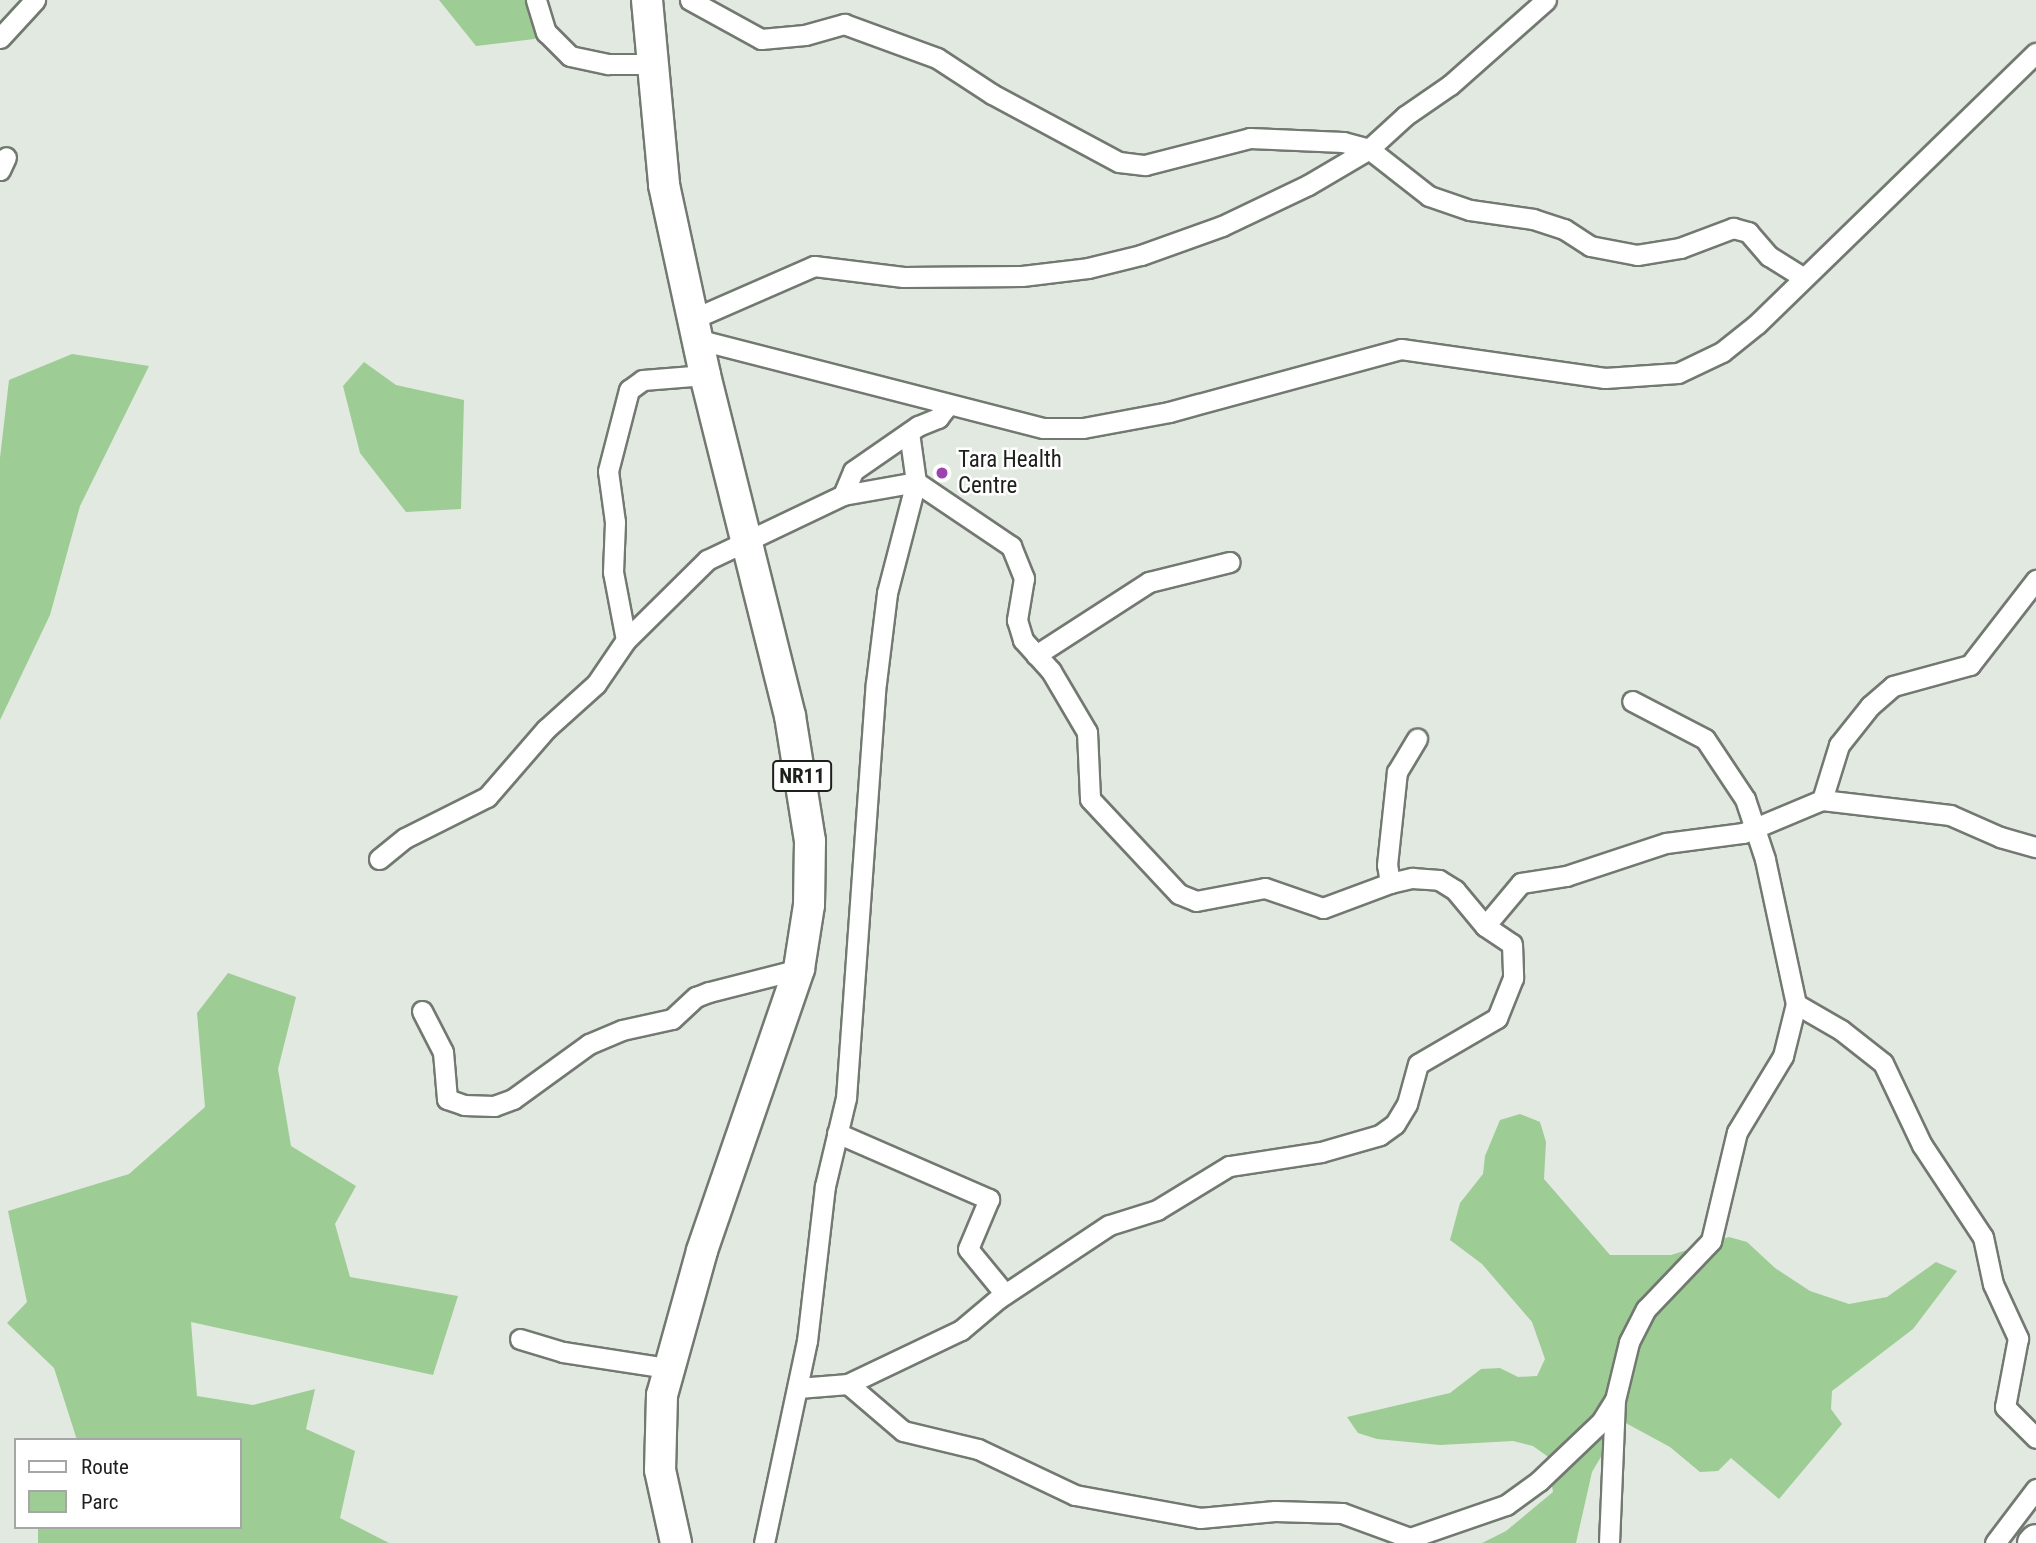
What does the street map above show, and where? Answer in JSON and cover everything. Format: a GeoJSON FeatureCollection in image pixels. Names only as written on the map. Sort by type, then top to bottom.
{"type":"FeatureCollection","features":[{"type":"Feature","properties":{"kind":"highway","name":"NR11"},"geometry":{"type":"LineString","coordinates":[[647,0],[664,185],[705,375],[747,541],[807,802],[808,905],[799,969],[702,1251],[668,1368],[659,1448],[676,1543]]}},
{"type":"Feature","properties":{"kind":"street"},"geometry":{"type":"LineString","coordinates":[[0,38],[34,0]]}},
{"type":"Feature","properties":{"kind":"street"},"geometry":{"type":"LineString","coordinates":[[536,0],[546,32],[570,56],[608,64],[653,64]]}},
{"type":"Feature","properties":{"kind":"street"},"geometry":{"type":"LineString","coordinates":[[690,0],[761,39],[806,35],[845,24],[937,58],[992,94],[1119,162],[1145,165],[1250,138],[1314,138],[1369,149],[1413,186],[1450,205],[1533,219],[1563,229],[1590,246],[1637,255],[1681,248],[1733,228],[1748,232],[1769,256],[1803,277]]}},
{"type":"Feature","properties":{"kind":"street"},"geometry":{"type":"LineString","coordinates":[[697,329],[814,266],[903,277],[1022,276],[1088,268],[1142,255],[1222,226],[1308,185],[1369,149],[1405,116],[1450,85],[1546,0]]}},
{"type":"Feature","properties":{"kind":"street"},"geometry":{"type":"LineString","coordinates":[[697,329],[948,405],[1043,428],[1083,428],[1247,394],[1401,349],[1605,378],[1647,379],[1678,373],[1722,352],[2036,53]]}},
{"type":"Feature","properties":{"kind":"street"},"geometry":{"type":"LineString","coordinates":[[626,640],[613,572],[615,522],[608,471],[629,390],[643,380],[705,375]]}},
{"type":"Feature","properties":{"kind":"street"},"geometry":{"type":"LineString","coordinates":[[843,495],[853,471],[909,432],[938,418],[948,405]]}},
{"type":"Feature","properties":{"kind":"street"},"geometry":{"type":"LineString","coordinates":[[764,1543],[798,1388],[825,1186],[837,1133],[852,1038],[876,683],[887,593],[916,482],[909,432]]}},
{"type":"Feature","properties":{"kind":"street"},"geometry":{"type":"LineString","coordinates":[[379,859],[405,838],[487,797],[546,729],[596,684],[626,640],[707,560],[843,495],[916,482],[1011,546],[1024,579],[1017,620],[1023,640],[1087,732],[1090,799],[1187,900],[1265,888],[1323,908],[1390,883],[1412,878],[1439,880],[1455,890],[1485,926],[1512,944],[1513,978],[1497,1018],[1418,1064],[1407,1104],[1395,1124],[1359,1142],[1229,1166],[1157,1210],[1109,1225],[1005,1294],[961,1330],[848,1384],[798,1388]]}},
{"type":"Feature","properties":{"kind":"street"},"geometry":{"type":"LineString","coordinates":[[1036,656],[1149,582],[1230,562]]}},
{"type":"Feature","properties":{"kind":"street"},"geometry":{"type":"LineString","coordinates":[[1822,800],[1839,745],[1870,706],[1893,686],[1970,665],[2036,580]]}},
{"type":"Feature","properties":{"kind":"street"},"geometry":{"type":"LineString","coordinates":[[1609,1543],[1615,1400],[1637,1321],[1711,1241],[1737,1132],[1783,1056],[1796,1004],[1755,829],[1734,780],[1705,739],[1632,701]]}},
{"type":"Feature","properties":{"kind":"street"},"geometry":{"type":"LineString","coordinates":[[1390,883],[1387,865],[1397,772],[1417,739]]}},
{"type":"Feature","properties":{"kind":"street"},"geometry":{"type":"LineString","coordinates":[[1485,926],[1514,888],[1530,880],[1566,876],[1666,843],[1755,829],[1822,800],[1950,815],[2000,837],[2036,847]]}},
{"type":"Feature","properties":{"kind":"street"},"geometry":{"type":"LineString","coordinates":[[422,1011],[443,1052],[447,1099],[464,1105],[494,1106],[513,1099],[589,1044],[622,1030],[672,1019],[696,997],[709,992],[799,969]]}},
{"type":"Feature","properties":{"kind":"street"},"geometry":{"type":"LineString","coordinates":[[1796,1004],[1841,1030],[1883,1063],[1922,1145],[1983,1237],[1993,1284],[2018,1338],[2005,1407],[2036,1438]]}},
{"type":"Feature","properties":{"kind":"street"},"geometry":{"type":"LineString","coordinates":[[837,1133],[989,1199],[968,1249],[1005,1294]]}},
{"type":"Feature","properties":{"kind":"street"},"geometry":{"type":"LineString","coordinates":[[520,1339],[563,1352],[668,1368]]}},
{"type":"Feature","properties":{"kind":"street"},"geometry":{"type":"LineString","coordinates":[[848,1384],[903,1430],[988,1452],[1074,1495],[1200,1518],[1275,1511],[1342,1513],[1410,1538],[1506,1505],[1539,1481],[1601,1422],[1615,1400]]}},
{"type":"Feature","properties":{"kind":"street"},"geometry":{"type":"LineString","coordinates":[[1995,1543],[2036,1489]]}},
{"type":"Feature","properties":{"kind":"green space"},"geometry":{"type":"Polygon","coordinates":[[[439,0],[536,0],[546,32],[534,39],[476,46],[439,0]]]}},
{"type":"Feature","properties":{"kind":"green space"},"geometry":{"type":"Polygon","coordinates":[[[72,354],[149,366],[80,506],[50,615],[0,720],[0,458],[9,380],[72,354]]]}},
{"type":"Feature","properties":{"kind":"green space"},"geometry":{"type":"Polygon","coordinates":[[[364,362],[396,385],[464,400],[461,509],[406,512],[360,453],[343,386],[364,362]]]}},
{"type":"Feature","properties":{"kind":"green space"},"geometry":{"type":"Polygon","coordinates":[[[228,973],[296,997],[278,1069],[291,1146],[356,1186],[335,1224],[350,1277],[458,1296],[433,1375],[191,1322],[197,1396],[253,1405],[315,1389],[306,1429],[355,1451],[340,1518],[389,1543],[38,1543],[38,1529],[242,1529],[242,1438],[76,1438],[54,1368],[7,1323],[27,1302],[8,1211],[129,1174],[205,1107],[197,1013],[228,973]]]}},
{"type":"Feature","properties":{"kind":"green space"},"geometry":{"type":"Polygon","coordinates":[[[1520,1114],[1540,1122],[1546,1142],[1544,1179],[1610,1255],[1671,1255],[1729,1237],[1747,1242],[1775,1268],[1810,1291],[1849,1304],[1887,1297],[1936,1262],[1957,1271],[1913,1329],[1832,1391],[1831,1409],[1842,1424],[1779,1499],[1731,1458],[1718,1471],[1700,1472],[1670,1447],[1622,1421],[1592,1472],[1576,1543],[1482,1543],[1506,1531],[1553,1492],[1547,1456],[1533,1446],[1513,1441],[1440,1445],[1377,1439],[1358,1433],[1347,1417],[1450,1393],[1481,1369],[1500,1368],[1518,1377],[1537,1376],[1545,1359],[1532,1322],[1482,1264],[1450,1240],[1460,1203],[1483,1174],[1485,1156],[1500,1120],[1520,1114]]]}},
{"type":"Feature","properties":{"kind":"place","name":"Tara Health Centre"},"geometry":{"type":"Point","coordinates":[942,473]}}]}
